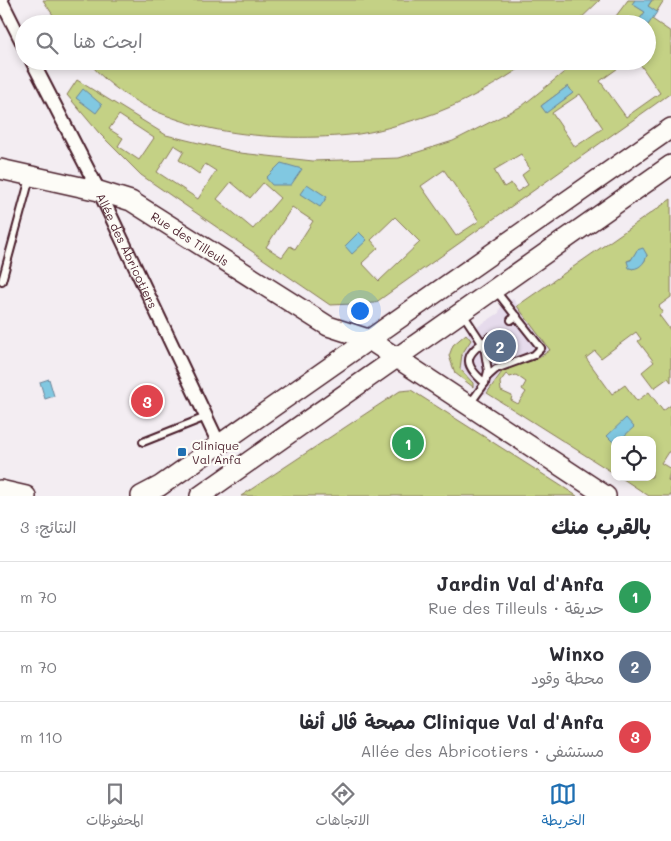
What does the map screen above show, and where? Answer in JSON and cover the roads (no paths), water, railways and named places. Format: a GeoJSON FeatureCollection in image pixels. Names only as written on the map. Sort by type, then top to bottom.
{"type":"FeatureCollection","features":[{"type":"Feature","properties":{"kind":"main road"},"geometry":{"type":"LineString","coordinates":[[141,496],[160,486],[671,128]]}},
{"type":"Feature","properties":{"kind":"main road"},"geometry":{"type":"LineString","coordinates":[[200,496],[671,165]]}},
{"type":"Feature","properties":{"kind":"main road","name":"Rue des Tilleuls"},"geometry":{"type":"LineString","coordinates":[[0,169],[99,190],[144,208],[328,326],[368,339],[606,496]]}},
{"type":"Feature","properties":{"kind":"main road"},"geometry":{"type":"LineString","coordinates":[[0,490],[26,496]]}},
{"type":"Feature","properties":{"kind":"street"},"geometry":{"type":"LineString","coordinates":[[1,0],[15,28]]}},
{"type":"Feature","properties":{"kind":"street","name":"Allée des Abricotiers"},"geometry":{"type":"LineString","coordinates":[[37,70],[99,190],[219,444]]}},
{"type":"Feature","properties":{"kind":"lane"},"geometry":{"type":"LineString","coordinates":[[2,280],[31,176]]}},
{"type":"Feature","properties":{"kind":"lane"},"geometry":{"type":"LineString","coordinates":[[469,406],[486,380],[496,369],[540,351],[541,344],[495,290]]}},
{"type":"Feature","properties":{"kind":"lane"},"geometry":{"type":"LineString","coordinates":[[462,312],[482,342],[485,351],[486,380]]}},
{"type":"Feature","properties":{"kind":"lane"},"geometry":{"type":"LineString","coordinates":[[511,320],[517,316]]}},
{"type":"Feature","properties":{"kind":"lane"},"geometry":{"type":"LineString","coordinates":[[486,380],[475,374],[468,362],[469,355],[490,337]]}},
{"type":"Feature","properties":{"kind":"lane"},"geometry":{"type":"LineString","coordinates":[[143,442],[206,417]]}},
{"type":"Feature","properties":{"kind":"water"},"geometry":{"type":"Polygon","coordinates":[[[635,0],[652,0],[648,6],[657,12],[655,15],[643,15],[645,12],[632,4],[635,0]]]}},
{"type":"Feature","properties":{"kind":"water"},"geometry":{"type":"Polygon","coordinates":[[[568,86],[573,93],[546,113],[541,106],[568,86]]]}},
{"type":"Feature","properties":{"kind":"water"},"geometry":{"type":"Polygon","coordinates":[[[83,89],[102,105],[96,113],[76,98],[83,89]]]}},
{"type":"Feature","properties":{"kind":"water"},"geometry":{"type":"Polygon","coordinates":[[[281,163],[302,169],[291,185],[272,185],[266,178],[281,163]]]}},
{"type":"Feature","properties":{"kind":"water"},"geometry":{"type":"Polygon","coordinates":[[[307,184],[327,197],[320,207],[300,194],[307,184]]]}},
{"type":"Feature","properties":{"kind":"water"},"geometry":{"type":"Polygon","coordinates":[[[359,232],[367,240],[352,254],[345,246],[359,232]]]}},
{"type":"Feature","properties":{"kind":"water"},"geometry":{"type":"Polygon","coordinates":[[[643,248],[647,255],[645,261],[638,267],[629,268],[627,261],[631,260],[637,250],[643,248]]]}},
{"type":"Feature","properties":{"kind":"water"},"geometry":{"type":"Polygon","coordinates":[[[49,379],[54,396],[45,399],[40,382],[49,379]]]}},
{"type":"Feature","properties":{"kind":"water"},"geometry":{"type":"Polygon","coordinates":[[[626,418],[634,427],[624,436],[611,436],[611,440],[607,436],[626,418]]]}},
{"type":"Feature","properties":{"kind":"place","name":"Winxo"},"geometry":{"type":"Point","coordinates":[500,346]}},
{"type":"Feature","properties":{"kind":"place","name":"Clinique Val d'Anfa مصحة ڤال أنفا"},"geometry":{"type":"Point","coordinates":[147,401]}},
{"type":"Feature","properties":{"kind":"place","name":"Jardin Val d'Anfa"},"geometry":{"type":"Point","coordinates":[408,443]}},
{"type":"Feature","properties":{"kind":"place","name":"Clinique Val Anfa"},"geometry":{"type":"Point","coordinates":[182,452]}}]}
